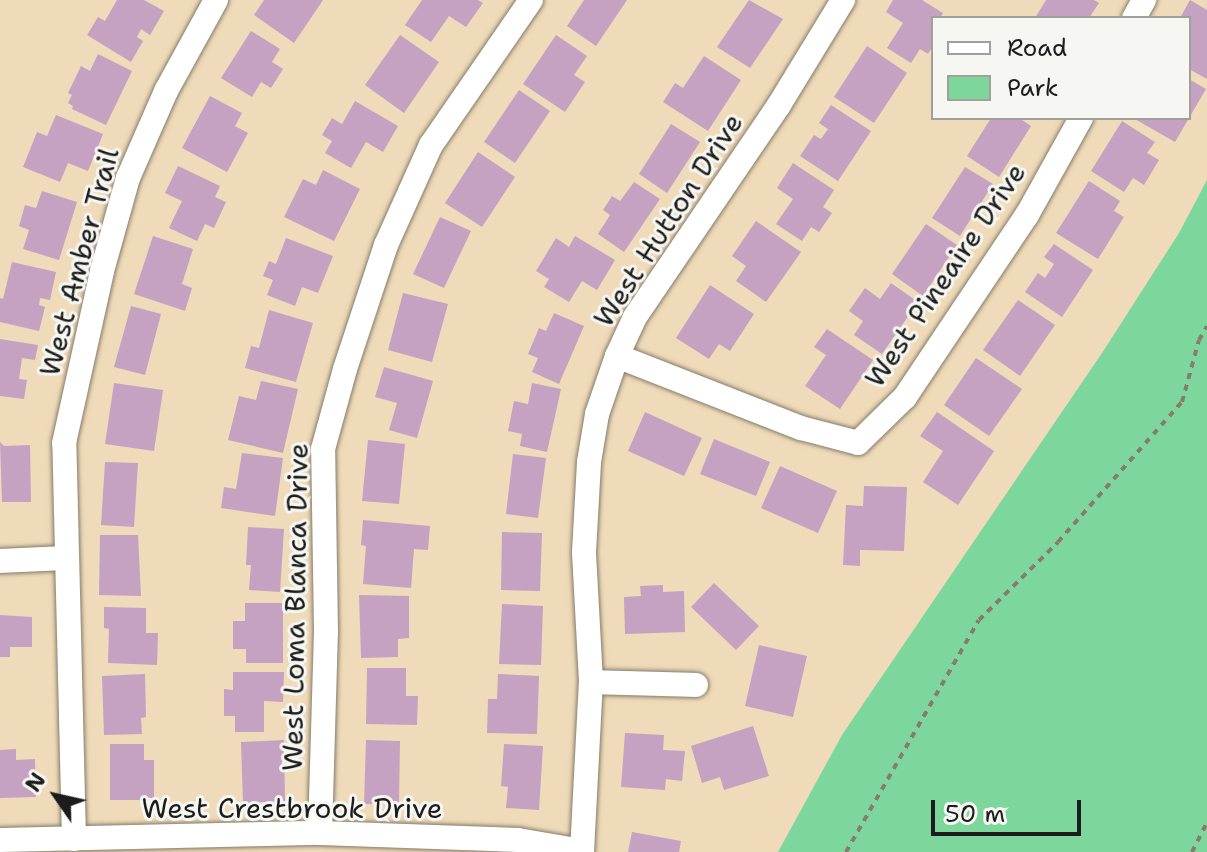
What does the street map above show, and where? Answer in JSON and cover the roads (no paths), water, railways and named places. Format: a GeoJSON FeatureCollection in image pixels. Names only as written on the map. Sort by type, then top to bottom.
{"type":"FeatureCollection","features":[{"type":"Feature","properties":{"kind":"street","name":"West Amber Trail"},"geometry":{"type":"LineString","coordinates":[[74,839],[64,558],[64,443],[102,271],[128,178],[166,91],[216,0]]}},
{"type":"Feature","properties":{"kind":"street","name":"West Loma Blanca Drive"},"geometry":{"type":"LineString","coordinates":[[320,833],[326,632],[323,449],[345,369],[386,245],[431,145],[531,0]]}},
{"type":"Feature","properties":{"kind":"street","name":"West Hutton Drive"},"geometry":{"type":"LineString","coordinates":[[582,851],[591,682],[584,552],[597,414],[617,356],[635,317],[779,105],[843,0]]}},
{"type":"Feature","properties":{"kind":"street","name":"West Pineaire Drive"},"geometry":{"type":"LineString","coordinates":[[617,356],[801,428],[858,443],[905,397],[1027,215],[1080,120]]}},
{"type":"Feature","properties":{"kind":"street"},"geometry":{"type":"LineString","coordinates":[[0,561],[64,558]]}},
{"type":"Feature","properties":{"kind":"street"},"geometry":{"type":"LineString","coordinates":[[591,682],[696,685]]}},
{"type":"Feature","properties":{"kind":"street","name":"West Crestbrook Drive"},"geometry":{"type":"LineString","coordinates":[[0,840],[320,833],[518,840],[582,851]]}}]}
